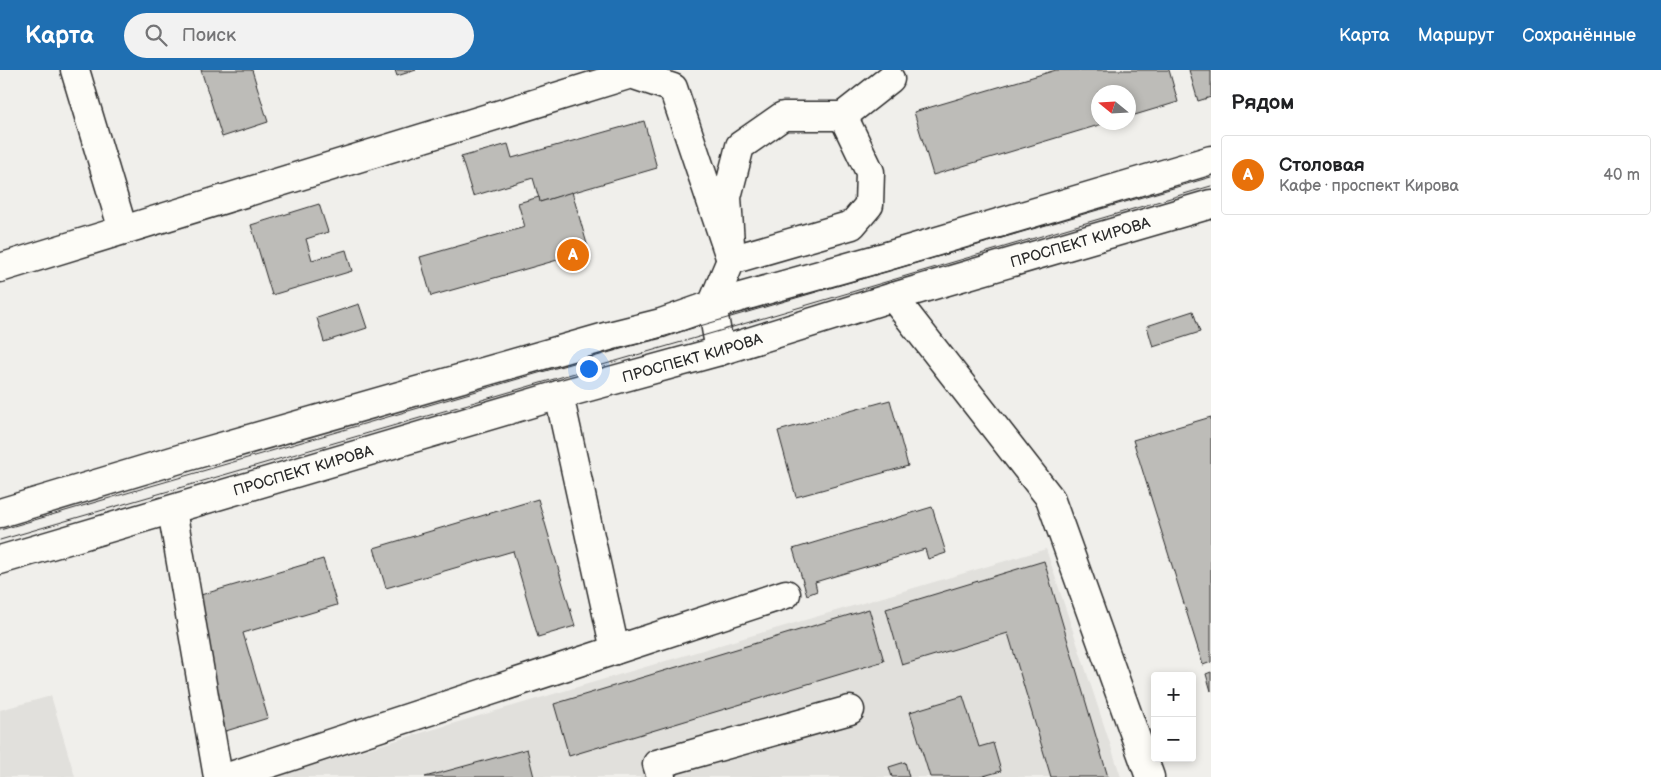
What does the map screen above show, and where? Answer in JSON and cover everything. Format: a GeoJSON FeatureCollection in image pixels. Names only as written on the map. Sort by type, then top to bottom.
{"type":"FeatureCollection","features":[{"type":"Feature","properties":{"kind":"main road"},"geometry":{"type":"LineString","coordinates":[[75,70],[123,230]]}},
{"type":"Feature","properties":{"kind":"main road"},"geometry":{"type":"LineString","coordinates":[[0,268],[612,75],[631,74],[673,88],[731,260]]}},
{"type":"Feature","properties":{"kind":"main road"},"geometry":{"type":"LineString","coordinates":[[720,351],[712,305],[731,260],[727,197],[740,146],[783,116],[843,116],[890,79]]}},
{"type":"Feature","properties":{"kind":"main road"},"geometry":{"type":"LineString","coordinates":[[731,260],[852,224],[869,205],[870,172],[843,116]]}},
{"type":"Feature","properties":{"kind":"main road"},"geometry":{"type":"LineString","coordinates":[[0,513],[186,457],[661,323],[712,305],[884,257],[1211,160]]}},
{"type":"Feature","properties":{"kind":"main road","name":"ПРОСПЕКТ КИРОВА"},"geometry":{"type":"LineString","coordinates":[[0,560],[559,396],[720,351],[1211,204]]}},
{"type":"Feature","properties":{"kind":"main road"},"geometry":{"type":"LineString","coordinates":[[884,257],[893,298],[1050,498],[1150,777]]}},
{"type":"Feature","properties":{"kind":"main road"},"geometry":{"type":"LineString","coordinates":[[559,396],[615,650]]}},
{"type":"Feature","properties":{"kind":"main road"},"geometry":{"type":"LineString","coordinates":[[172,510],[218,777]]}},
{"type":"Feature","properties":{"kind":"main road"},"geometry":{"type":"LineString","coordinates":[[228,777],[786,594]]}},
{"type":"Feature","properties":{"kind":"main road"},"geometry":{"type":"LineString","coordinates":[[661,777],[658,764],[850,710]]}},
{"type":"Feature","properties":{"kind":"shaded area"},"geometry":{"type":"Polygon","coordinates":[[[1046,549],[1121,777],[272,777],[1046,549]]]}},
{"type":"Feature","properties":{"kind":"shaded area"},"geometry":{"type":"Polygon","coordinates":[[[51,696],[75,777],[0,777],[0,710],[51,696]]]}},
{"type":"Feature","properties":{"kind":"building"},"geometry":{"type":"Polygon","coordinates":[[[201,70],[252,70],[268,122],[222,137],[201,70]]]}},
{"type":"Feature","properties":{"kind":"building"},"geometry":{"type":"Polygon","coordinates":[[[395,70],[416,70],[397,76],[395,70]]]}},
{"type":"Feature","properties":{"kind":"building"},"geometry":{"type":"Polygon","coordinates":[[[1056,70],[1169,70],[1178,102],[1136,115],[1136,85],[1091,85],[1091,127],[933,175],[914,112],[1056,70]]]}},
{"type":"Feature","properties":{"kind":"building"},"geometry":{"type":"Polygon","coordinates":[[[1189,70],[1211,70],[1211,97],[1198,101],[1189,70]]]}},
{"type":"Feature","properties":{"kind":"building"},"geometry":{"type":"Polygon","coordinates":[[[644,121],[657,168],[540,202],[533,178],[473,196],[461,157],[508,144],[512,158],[644,121]]]}},
{"type":"Feature","properties":{"kind":"building"},"geometry":{"type":"Polygon","coordinates":[[[572,192],[589,251],[431,296],[420,257],[525,227],[518,203],[539,197],[540,202],[572,192]]]}},
{"type":"Feature","properties":{"kind":"building"},"geometry":{"type":"Polygon","coordinates":[[[319,204],[328,232],[306,239],[312,260],[346,250],[352,271],[272,295],[251,225],[319,204]]]}},
{"type":"Feature","properties":{"kind":"building"},"geometry":{"type":"Polygon","coordinates":[[[359,304],[367,328],[324,342],[317,318],[359,304]]]}},
{"type":"Feature","properties":{"kind":"building"},"geometry":{"type":"Polygon","coordinates":[[[1193,311],[1200,332],[1153,347],[1147,326],[1193,311]]]}},
{"type":"Feature","properties":{"kind":"building"},"geometry":{"type":"Polygon","coordinates":[[[890,400],[908,466],[796,497],[778,431],[890,400]]]}},
{"type":"Feature","properties":{"kind":"building"},"geometry":{"type":"Polygon","coordinates":[[[1211,417],[1211,662],[1203,665],[1133,440],[1211,417]]]}},
{"type":"Feature","properties":{"kind":"building"},"geometry":{"type":"Polygon","coordinates":[[[538,499],[575,626],[538,637],[513,551],[386,588],[374,548],[538,499]]]}},
{"type":"Feature","properties":{"kind":"building"},"geometry":{"type":"Polygon","coordinates":[[[932,507],[946,553],[928,559],[925,549],[815,582],[817,591],[807,595],[793,549],[932,507]]]}},
{"type":"Feature","properties":{"kind":"building"},"geometry":{"type":"Polygon","coordinates":[[[323,559],[337,605],[243,633],[268,718],[226,731],[187,599],[323,559]]]}},
{"type":"Feature","properties":{"kind":"building"},"geometry":{"type":"Polygon","coordinates":[[[1044,561],[1108,777],[1051,777],[1008,633],[902,665],[886,609],[1044,561]]]}},
{"type":"Feature","properties":{"kind":"building"},"geometry":{"type":"Polygon","coordinates":[[[869,609],[884,661],[569,756],[554,704],[869,609]]]}},
{"type":"Feature","properties":{"kind":"building"},"geometry":{"type":"Polygon","coordinates":[[[1211,672],[1211,691],[1206,674],[1211,672]]]}},
{"type":"Feature","properties":{"kind":"building"},"geometry":{"type":"Polygon","coordinates":[[[963,696],[979,747],[993,743],[1001,771],[980,777],[930,777],[910,712],[963,696]]]}},
{"type":"Feature","properties":{"kind":"building"},"geometry":{"type":"Polygon","coordinates":[[[527,749],[534,777],[425,777],[527,749]]]}},
{"type":"Feature","properties":{"kind":"building"},"geometry":{"type":"Polygon","coordinates":[[[905,762],[909,777],[892,777],[889,767],[905,762]]]}},
{"type":"Feature","properties":{"kind":"tram line"},"geometry":{"type":"LineString","coordinates":[[0,530],[1211,177]]}},
{"type":"Feature","properties":{"kind":"tram line"},"geometry":{"type":"LineString","coordinates":[[0,540],[1211,186]]}},
{"type":"Feature","properties":{"kind":"place","name":"Столовая"},"geometry":{"type":"Point","coordinates":[573,255]}}]}
